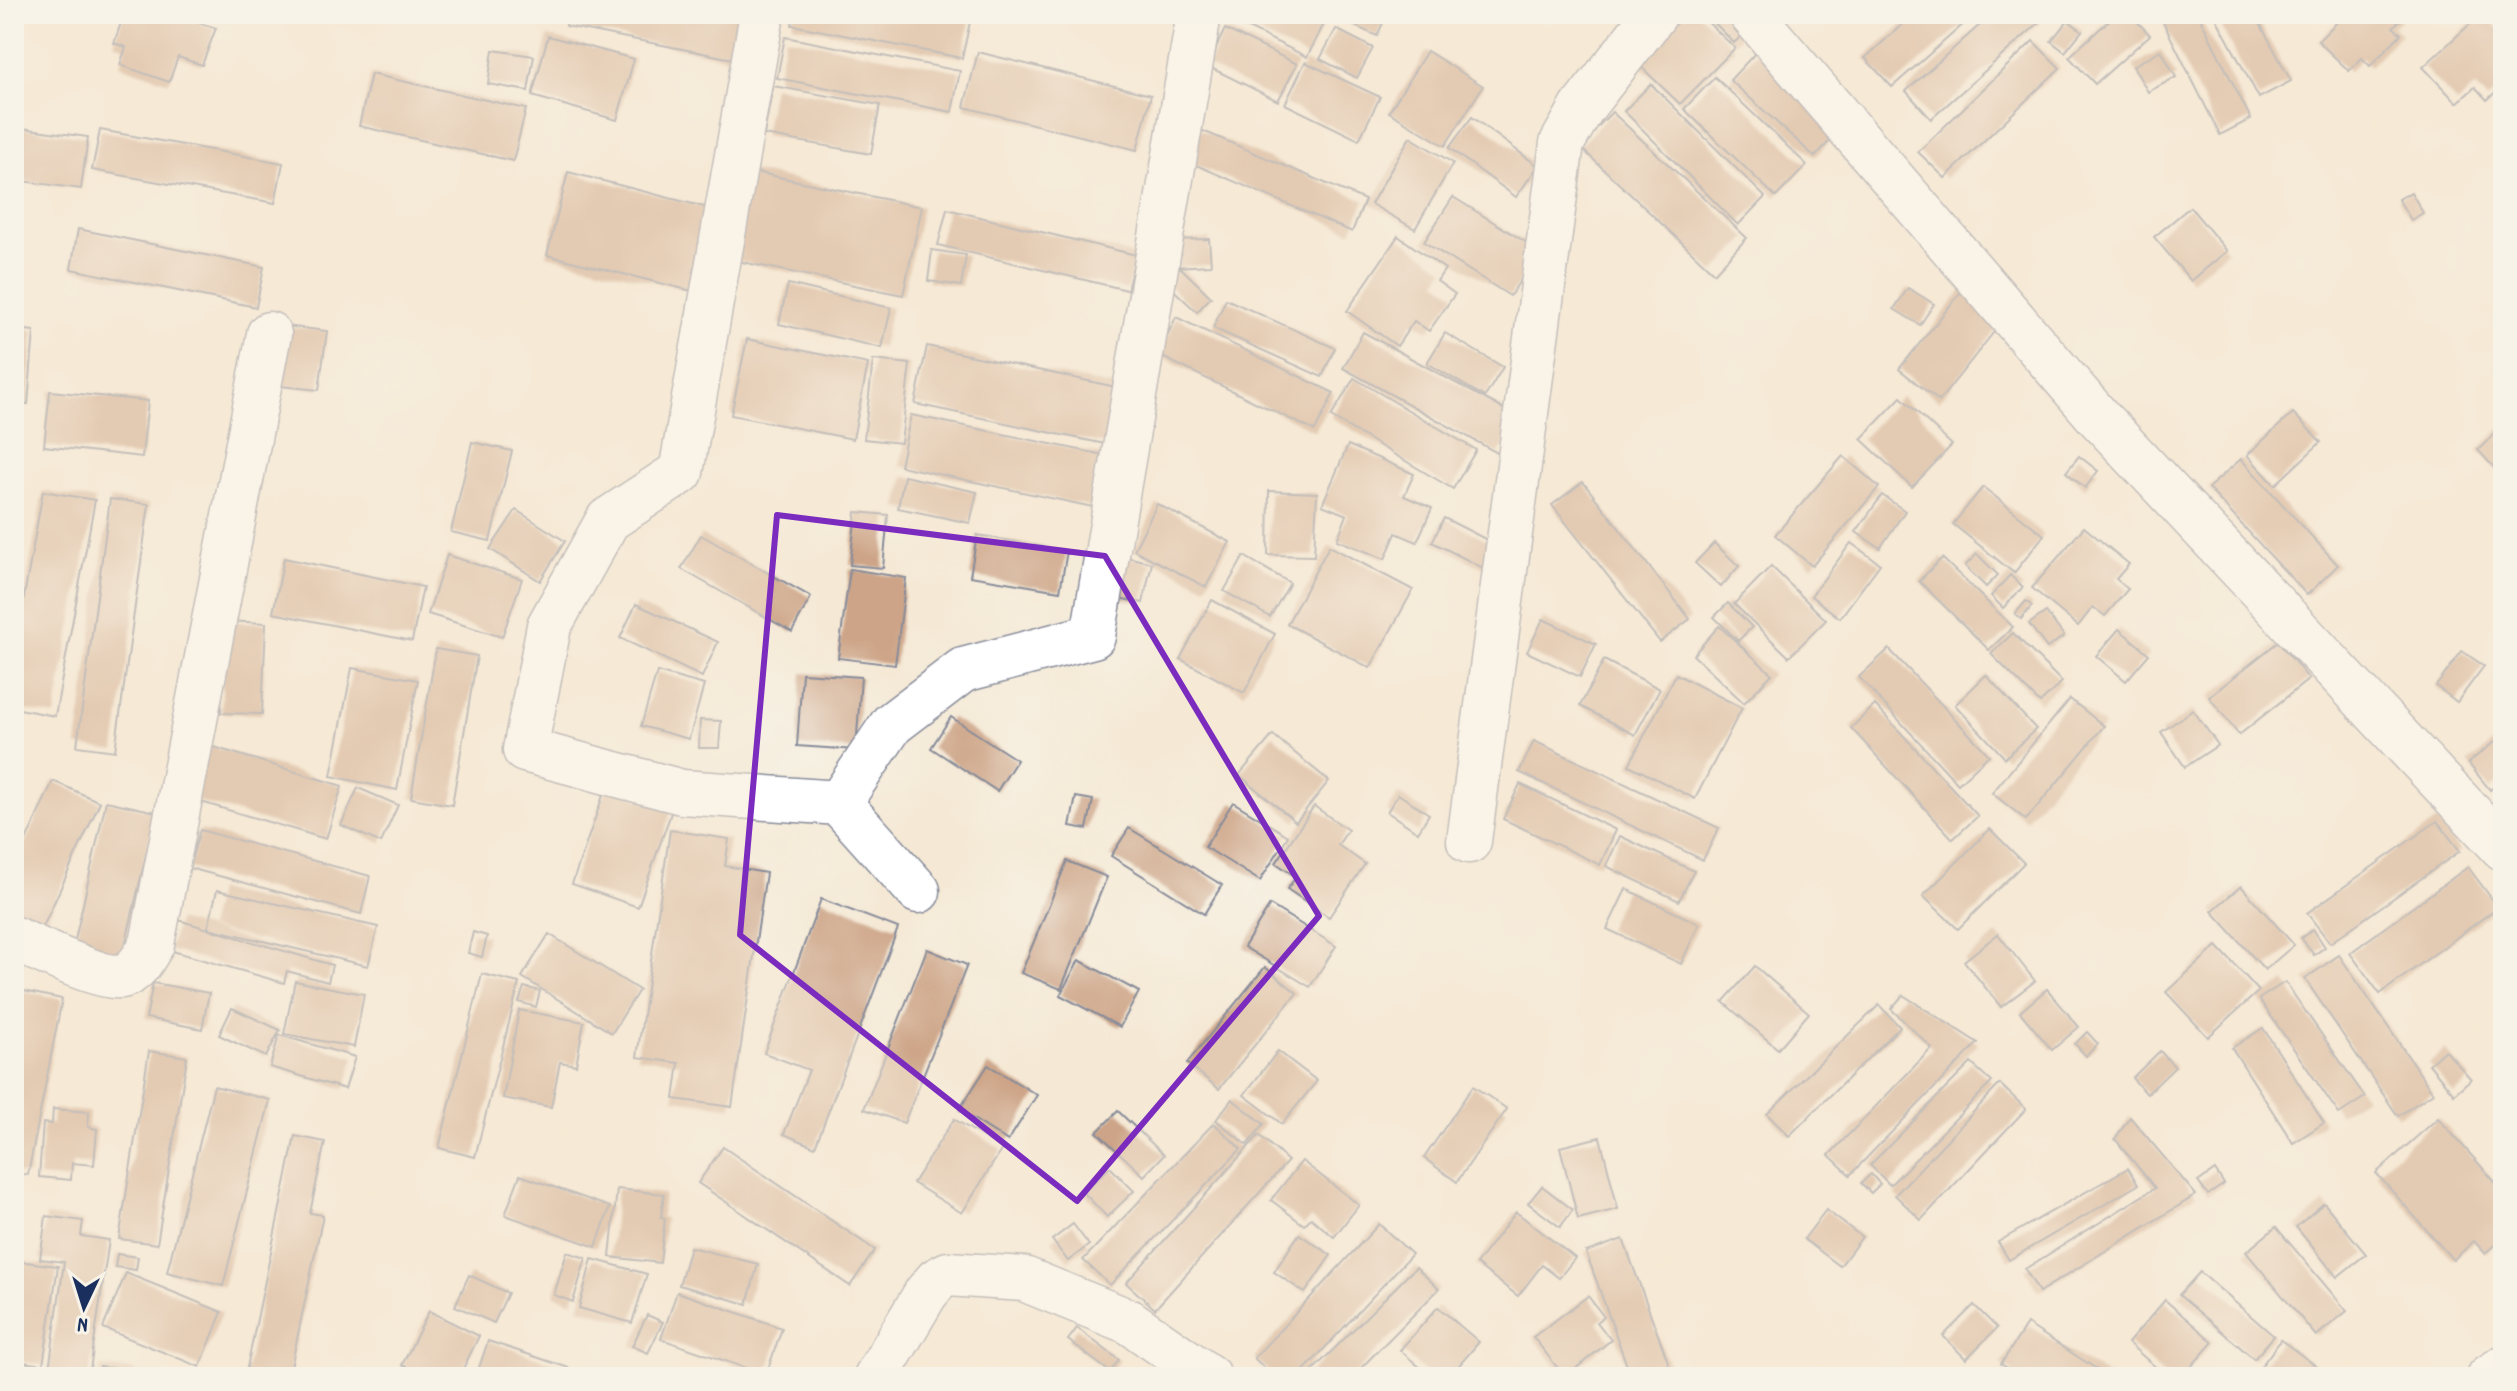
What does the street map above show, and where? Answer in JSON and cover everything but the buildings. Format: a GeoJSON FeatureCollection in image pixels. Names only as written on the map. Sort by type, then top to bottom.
{"type":"FeatureCollection","features":[{"type":"Feature","properties":{"kind":"street"},"geometry":{"type":"LineString","coordinates":[[762,14],[681,472],[608,520],[549,626],[525,750],[682,792],[839,803],[918,891]]}},
{"type":"Feature","properties":{"kind":"street"},"geometry":{"type":"LineString","coordinates":[[839,803],[892,724],[963,670],[1093,636],[1199,14]]}},
{"type":"Feature","properties":{"kind":"street"},"geometry":{"type":"LineString","coordinates":[[1469,841],[1562,143],[1582,108],[1655,14]]}},
{"type":"Feature","properties":{"kind":"street"},"geometry":{"type":"LineString","coordinates":[[1751,14],[2098,417],[2503,848]]}},
{"type":"Feature","properties":{"kind":"street"},"geometry":{"type":"LineString","coordinates":[[14,939],[113,976],[122,976],[136,967],[152,944],[269,334]]}},
{"type":"Feature","properties":{"kind":"street"},"geometry":{"type":"LineString","coordinates":[[876,1377],[926,1293],[937,1280],[948,1274],[1024,1279],[1130,1322],[1209,1377]]}},
{"type":"Feature","properties":{"kind":"street"},"geometry":{"type":"LineString","coordinates":[[2489,1377],[2503,1368]]}},
{"type":"Feature","properties":{"kind":"highlighted area"},"geometry":{"type":"Polygon","coordinates":[[[777,515],[1105,556],[1319,916],[1077,1201],[740,935],[777,515]]]}}]}
